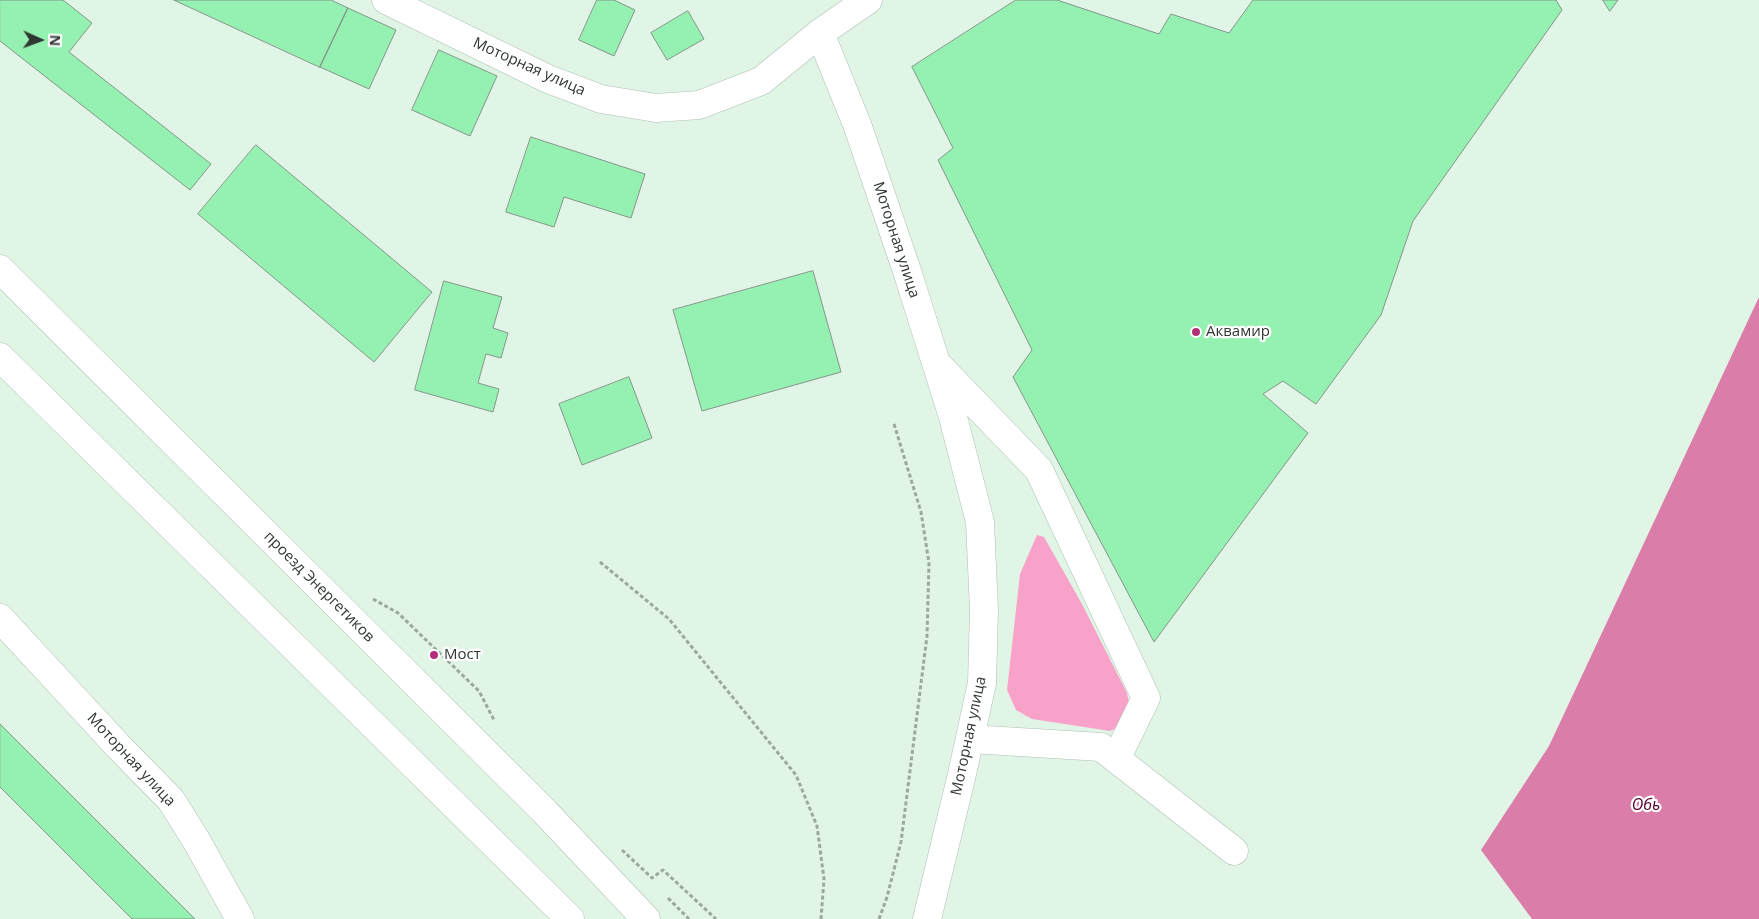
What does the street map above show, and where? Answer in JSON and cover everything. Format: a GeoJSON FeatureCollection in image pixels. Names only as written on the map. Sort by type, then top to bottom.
{"type":"FeatureCollection","features":[{"type":"Feature","properties":{"kind":"street","name":"Моторная улица"},"geometry":{"type":"LineString","coordinates":[[386,0],[548,79],[601,99],[656,108],[699,105],[761,81],[820,33],[858,127],[936,362],[953,417],[980,522],[984,610],[982,682],[926,919]]}},
{"type":"Feature","properties":{"kind":"street"},"geometry":{"type":"LineString","coordinates":[[820,33],[868,0]]}},
{"type":"Feature","properties":{"kind":"street","name":"проезд Энергетиков"},"geometry":{"type":"LineString","coordinates":[[0,269],[538,805],[640,914]]}},
{"type":"Feature","properties":{"kind":"street"},"geometry":{"type":"LineString","coordinates":[[0,357],[570,919]]}},
{"type":"Feature","properties":{"kind":"street"},"geometry":{"type":"LineString","coordinates":[[936,362],[1039,470],[1146,698],[1116,759]]}},
{"type":"Feature","properties":{"kind":"street","name":"Моторная улица"},"geometry":{"type":"LineString","coordinates":[[0,618],[118,746],[171,800],[196,840],[240,919]]}},
{"type":"Feature","properties":{"kind":"street"},"geometry":{"type":"LineString","coordinates":[[970,739],[1101,747],[1234,851]]}},
{"type":"Feature","properties":{"kind":"path"},"geometry":{"type":"LineString","coordinates":[[878,919],[887,897],[901,842],[927,636],[929,563],[921,512],[894,424]]}},
{"type":"Feature","properties":{"kind":"path"},"geometry":{"type":"LineString","coordinates":[[600,562],[669,619],[796,775],[817,826],[824,878],[821,919]]}},
{"type":"Feature","properties":{"kind":"path"},"geometry":{"type":"LineString","coordinates":[[663,870],[716,919]]}},
{"type":"Feature","properties":{"kind":"path"},"geometry":{"type":"LineString","coordinates":[[663,893],[689,919]]}},
{"type":"Feature","properties":{"kind":"shaded area"},"geometry":{"type":"Polygon","coordinates":[[[1037,535],[1044,537],[1082,604],[1127,693],[1130,707],[1122,726],[1110,731],[1032,719],[1016,710],[1007,690],[1020,574],[1037,535]]]}},
{"type":"Feature","properties":{"kind":"water","name":"Обь"},"geometry":{"type":"Polygon","coordinates":[[[1759,297],[1759,919],[1532,919],[1481,850],[1549,746],[1759,297]]]}},
{"type":"Feature","properties":{"kind":"building"},"geometry":{"type":"Polygon","coordinates":[[[0,0],[63,0],[92,23],[69,52],[211,164],[190,190],[0,41],[0,0]]]}},
{"type":"Feature","properties":{"kind":"building"},"geometry":{"type":"Polygon","coordinates":[[[174,0],[331,0],[348,8],[320,67],[174,0]]]}},
{"type":"Feature","properties":{"kind":"building"},"geometry":{"type":"Polygon","coordinates":[[[597,0],[614,0],[635,10],[614,56],[579,40],[597,0]]]}},
{"type":"Feature","properties":{"kind":"building","name":"Аквамир"},"geometry":{"type":"Polygon","coordinates":[[[1016,0],[1057,0],[1159,34],[1171,14],[1229,33],[1253,0],[1556,0],[1562,10],[1413,221],[1381,315],[1316,404],[1283,381],[1263,394],[1308,433],[1154,642],[1013,377],[1032,350],[938,160],[953,148],[912,67],[1016,0]]]}},
{"type":"Feature","properties":{"kind":"building"},"geometry":{"type":"Polygon","coordinates":[[[1603,0],[1618,0],[1610,11],[1603,0]]]}},
{"type":"Feature","properties":{"kind":"building"},"geometry":{"type":"Polygon","coordinates":[[[348,8],[396,30],[369,89],[320,67],[348,8]]]}},
{"type":"Feature","properties":{"kind":"building"},"geometry":{"type":"Polygon","coordinates":[[[688,11],[704,39],[667,60],[651,33],[688,11]]]}},
{"type":"Feature","properties":{"kind":"building"},"geometry":{"type":"Polygon","coordinates":[[[439,50],[497,76],[470,136],[412,110],[439,50]]]}},
{"type":"Feature","properties":{"kind":"building"},"geometry":{"type":"Polygon","coordinates":[[[531,137],[645,174],[631,218],[564,197],[554,227],[506,212],[531,137]]]}},
{"type":"Feature","properties":{"kind":"building"},"geometry":{"type":"Polygon","coordinates":[[[256,145],[432,292],[374,362],[198,214],[256,145]]]}},
{"type":"Feature","properties":{"kind":"building"},"geometry":{"type":"Polygon","coordinates":[[[813,271],[841,372],[702,411],[673,310],[813,271]]]}},
{"type":"Feature","properties":{"kind":"building"},"geometry":{"type":"Polygon","coordinates":[[[444,281],[502,297],[493,328],[508,333],[501,358],[486,354],[478,383],[499,389],[493,412],[415,390],[444,281]]]}},
{"type":"Feature","properties":{"kind":"building"},"geometry":{"type":"Polygon","coordinates":[[[629,377],[652,438],[582,465],[559,404],[629,377]]]}},
{"type":"Feature","properties":{"kind":"building"},"geometry":{"type":"Polygon","coordinates":[[[0,724],[195,919],[132,919],[0,787],[0,724]]]}},
{"type":"Feature","properties":{"kind":"place","name":"Аквамир"},"geometry":{"type":"Point","coordinates":[1196,332]}},
{"type":"Feature","properties":{"kind":"place","name":"Мост"},"geometry":{"type":"Point","coordinates":[434,655]}}]}
